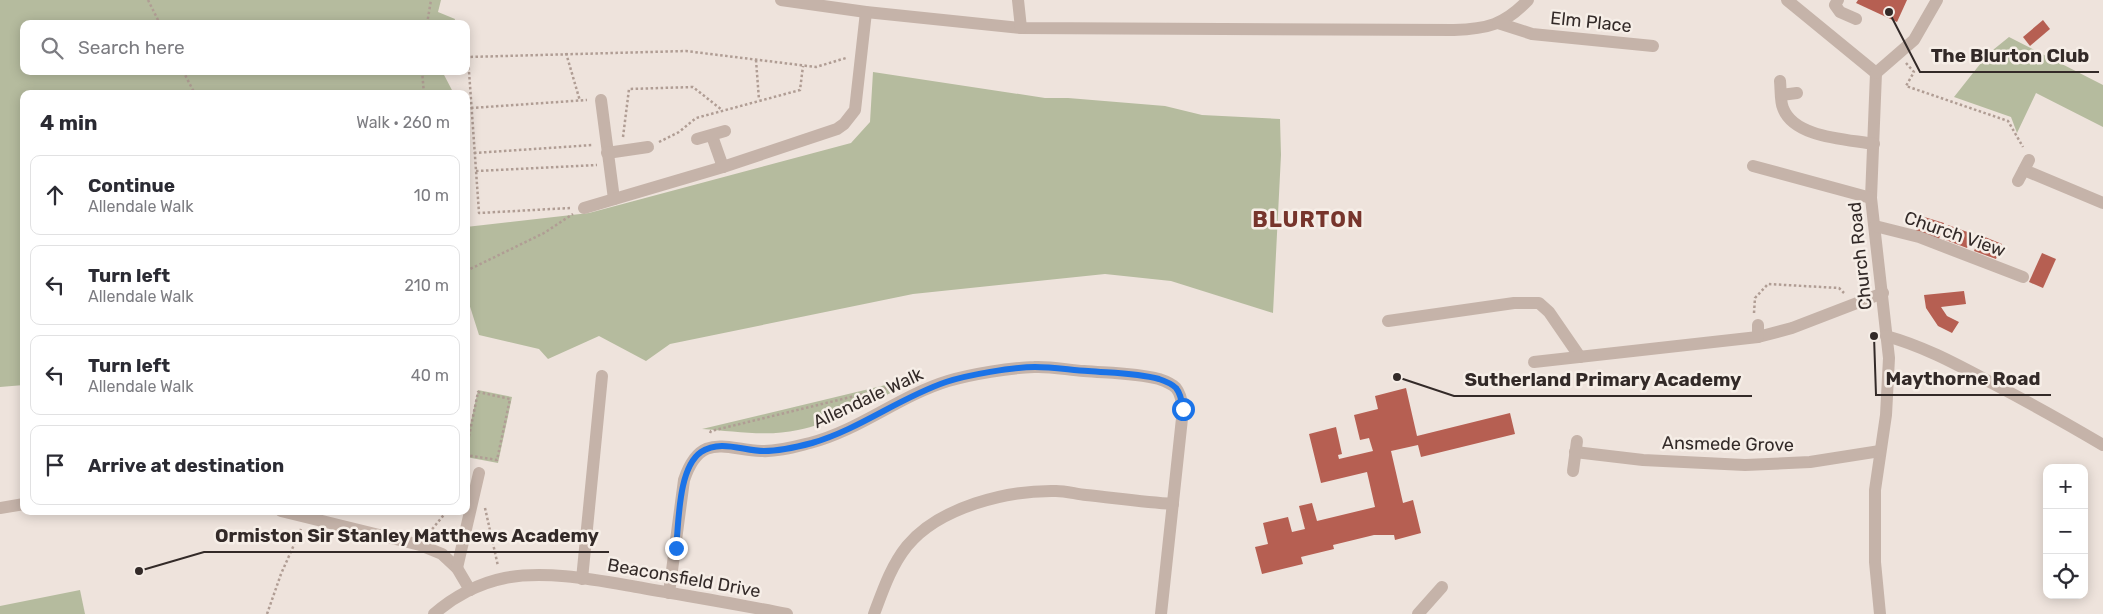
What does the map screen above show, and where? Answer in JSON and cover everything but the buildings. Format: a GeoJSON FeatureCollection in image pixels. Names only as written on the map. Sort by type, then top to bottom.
{"type":"FeatureCollection","features":[{"type":"Feature","properties":{"kind":"street"},"geometry":{"type":"LineString","coordinates":[[781,0],[866,12],[1020,28],[1454,30],[1479,30],[1498,24],[1513,16],[1528,0]]}},
{"type":"Feature","properties":{"kind":"street"},"geometry":{"type":"LineString","coordinates":[[1018,0],[1020,28]]}},
{"type":"Feature","properties":{"kind":"street"},"geometry":{"type":"LineString","coordinates":[[1787,0],[1876,73],[1914,40],[1937,0]]}},
{"type":"Feature","properties":{"kind":"street"},"geometry":{"type":"LineString","coordinates":[[1838,0],[1835,5],[1840,12],[1856,19]]}},
{"type":"Feature","properties":{"kind":"street"},"geometry":{"type":"LineString","coordinates":[[584,208],[723,167],[838,129],[855,110],[866,12]]}},
{"type":"Feature","properties":{"kind":"street","name":"Elm Place"},"geometry":{"type":"LineString","coordinates":[[1498,24],[1532,34],[1653,46]]}},
{"type":"Feature","properties":{"kind":"street","name":"Church Road"},"geometry":{"type":"LineString","coordinates":[[1876,73],[1871,198],[1889,358],[1886,415],[1875,490],[1875,562],[1880,614]]}},
{"type":"Feature","properties":{"kind":"street"},"geometry":{"type":"LineString","coordinates":[[1780,81],[1783,108],[1790,121],[1803,129],[1819,134],[1874,144]]}},
{"type":"Feature","properties":{"kind":"street"},"geometry":{"type":"LineString","coordinates":[[1781,94],[1797,93]]}},
{"type":"Feature","properties":{"kind":"street"},"geometry":{"type":"LineString","coordinates":[[601,100],[614,199]]}},
{"type":"Feature","properties":{"kind":"street"},"geometry":{"type":"LineString","coordinates":[[697,139],[725,131]]}},
{"type":"Feature","properties":{"kind":"street"},"geometry":{"type":"LineString","coordinates":[[712,136],[723,167]]}},
{"type":"Feature","properties":{"kind":"street"},"geometry":{"type":"LineString","coordinates":[[608,154],[648,147]]}},
{"type":"Feature","properties":{"kind":"street"},"geometry":{"type":"LineString","coordinates":[[2018,182],[2027,165],[2103,203]]}},
{"type":"Feature","properties":{"kind":"street"},"geometry":{"type":"LineString","coordinates":[[1753,166],[1871,198]]}},
{"type":"Feature","properties":{"kind":"street","name":"Church View"},"geometry":{"type":"LineString","coordinates":[[1875,226],[1919,237],[2023,277]]}},
{"type":"Feature","properties":{"kind":"street"},"geometry":{"type":"LineString","coordinates":[[1534,362],[1792,328],[1883,293]]}},
{"type":"Feature","properties":{"kind":"street"},"geometry":{"type":"LineString","coordinates":[[1388,320],[1514,303],[1539,303],[1549,312],[1580,357]]}},
{"type":"Feature","properties":{"kind":"street"},"geometry":{"type":"LineString","coordinates":[[1886,336],[1913,343],[1940,356],[2061,420],[2103,445]]}},
{"type":"Feature","properties":{"kind":"street","name":"Allendale Walk"},"geometry":{"type":"LineString","coordinates":[[701,452],[714,446],[762,451],[784,449],[811,443],[840,433],[922,391],[967,376],[1035,367],[1124,374],[1160,379],[1177,389],[1182,398],[1183,409],[1161,614]]}},
{"type":"Feature","properties":{"kind":"street"},"geometry":{"type":"LineString","coordinates":[[582,580],[602,376]]}},
{"type":"Feature","properties":{"kind":"street","name":"Ansmede Grove"},"geometry":{"type":"LineString","coordinates":[[1573,471],[1576,447],[1643,460],[1745,465],[1810,462],[1880,451]]}},
{"type":"Feature","properties":{"kind":"street"},"geometry":{"type":"LineString","coordinates":[[669,592],[684,480],[689,464],[701,452]]}},
{"type":"Feature","properties":{"kind":"street"},"geometry":{"type":"LineString","coordinates":[[470,510],[479,473]]}},
{"type":"Feature","properties":{"kind":"street"},"geometry":{"type":"LineString","coordinates":[[874,614],[888,577],[907,546],[922,531],[943,517],[967,506],[1000,497],[1056,491],[1173,504]]}},
{"type":"Feature","properties":{"kind":"street"},"geometry":{"type":"LineString","coordinates":[[0,508],[20,505]]}},
{"type":"Feature","properties":{"kind":"street"},"geometry":{"type":"LineString","coordinates":[[298,515],[420,545],[442,554],[456,568],[470,590]]}},
{"type":"Feature","properties":{"kind":"street"},"geometry":{"type":"LineString","coordinates":[[456,568],[469,515]]}},
{"type":"Feature","properties":{"kind":"street","name":"Beaconsfield Drive"},"geometry":{"type":"LineString","coordinates":[[434,614],[446,603],[470,590],[505,578],[533,575],[669,592],[787,614]]}},
{"type":"Feature","properties":{"kind":"street"},"geometry":{"type":"LineString","coordinates":[[1418,614],[1442,587]]}},
{"type":"Feature","properties":{"kind":"path"},"geometry":{"type":"LineString","coordinates":[[148,0],[158,20]]}},
{"type":"Feature","properties":{"kind":"path"},"geometry":{"type":"LineString","coordinates":[[428,20],[430,0]]}},
{"type":"Feature","properties":{"kind":"path"},"geometry":{"type":"LineString","coordinates":[[566,53],[580,101]]}},
{"type":"Feature","properties":{"kind":"path"},"geometry":{"type":"LineString","coordinates":[[1899,55],[1914,72],[1906,86],[2008,121],[2027,165]]}},
{"type":"Feature","properties":{"kind":"path"},"geometry":{"type":"LineString","coordinates":[[756,60],[759,100]]}},
{"type":"Feature","properties":{"kind":"path"},"geometry":{"type":"LineString","coordinates":[[648,147],[679,132],[696,118],[800,90],[803,66]]}},
{"type":"Feature","properties":{"kind":"path"},"geometry":{"type":"LineString","coordinates":[[185,75],[193,90]]}},
{"type":"Feature","properties":{"kind":"path"},"geometry":{"type":"LineString","coordinates":[[422,75],[424,90]]}},
{"type":"Feature","properties":{"kind":"path"},"geometry":{"type":"LineString","coordinates":[[622,151],[624,111],[629,89],[693,87],[722,110]]}},
{"type":"Feature","properties":{"kind":"path"},"geometry":{"type":"LineString","coordinates":[[471,108],[601,100]]}},
{"type":"Feature","properties":{"kind":"path"},"geometry":{"type":"LineString","coordinates":[[474,153],[608,154]]}},
{"type":"Feature","properties":{"kind":"path"},"geometry":{"type":"LineString","coordinates":[[476,172],[608,154]]}},
{"type":"Feature","properties":{"kind":"path"},"geometry":{"type":"LineString","coordinates":[[470,269],[544,232],[584,208]]}},
{"type":"Feature","properties":{"kind":"path"},"geometry":{"type":"LineString","coordinates":[[1758,331],[1753,320],[1755,298],[1768,284],[1839,288],[1856,304]]}},
{"type":"Feature","properties":{"kind":"path"},"geometry":{"type":"LineString","coordinates":[[701,452],[711,431],[907,383]]}},
{"type":"Feature","properties":{"kind":"path"},"geometry":{"type":"LineString","coordinates":[[470,431],[478,392],[510,398],[497,460],[470,456]]}},
{"type":"Feature","properties":{"kind":"path"},"geometry":{"type":"LineString","coordinates":[[484,500],[496,562],[505,578]]}},
{"type":"Feature","properties":{"kind":"path"},"geometry":{"type":"LineString","coordinates":[[420,545],[444,515]]}},
{"type":"Feature","properties":{"kind":"path"},"geometry":{"type":"LineString","coordinates":[[267,614],[281,574],[306,517]]}},
{"type":"Feature","properties":{"kind":"green space"},"geometry":{"type":"Polygon","coordinates":[[[0,0],[441,0],[438,12],[455,20],[20,20],[20,75],[444,75],[452,90],[20,90],[20,385],[0,387],[0,0]]]}},
{"type":"Feature","properties":{"kind":"green space"},"geometry":{"type":"Polygon","coordinates":[[[2009,37],[2103,85],[2103,127],[2036,93],[2017,133],[2011,117],[1954,97],[1988,54],[2009,37]]]}},
{"type":"Feature","properties":{"kind":"green space"},"geometry":{"type":"Polygon","coordinates":[[[873,72],[1045,98],[1068,98],[1165,106],[1202,115],[1280,119],[1281,155],[1273,313],[1171,281],[1105,274],[913,294],[670,344],[646,361],[599,336],[548,359],[539,349],[479,335],[470,307],[470,227],[589,213],[851,143],[870,122],[873,72]]]}},
{"type":"Feature","properties":{"kind":"green space"},"geometry":{"type":"Polygon","coordinates":[[[894,383],[895,391],[835,418],[798,430],[762,433],[702,429],[894,383]]]}},
{"type":"Feature","properties":{"kind":"green space"},"geometry":{"type":"Polygon","coordinates":[[[478,390],[512,397],[498,463],[470,458],[470,426],[478,390]]]}},
{"type":"Feature","properties":{"kind":"green space"},"geometry":{"type":"Polygon","coordinates":[[[80,590],[85,614],[0,614],[0,606],[80,590]]]}},
{"type":"Feature","properties":{"kind":"place","name":"The Blurton Club"},"geometry":{"type":"Point","coordinates":[1889,12]}},
{"type":"Feature","properties":{"kind":"place","name":"Maythorne Road"},"geometry":{"type":"Point","coordinates":[1874,336]}},
{"type":"Feature","properties":{"kind":"place","name":"Sutherland Primary Academy"},"geometry":{"type":"Point","coordinates":[1397,377]}},
{"type":"Feature","properties":{"kind":"place","name":"Ormiston Sir Stanley Matthews Academy"},"geometry":{"type":"Point","coordinates":[139,571]}},
{"type":"Feature","properties":{"kind":"district","name":"BLURTON"},"geometry":{"type":"Point","coordinates":[1308,219]}},
{"type":"Feature","properties":{"kind":"route"},"geometry":{"type":"LineString","coordinates":[[676,548],[684,480],[689,464],[701,452],[714,446],[762,451],[784,449],[811,443],[867,421],[922,391],[947,381],[967,376],[1035,367],[1124,374],[1160,379],[1168,383],[1177,389],[1182,398],[1183,409]]}}]}
